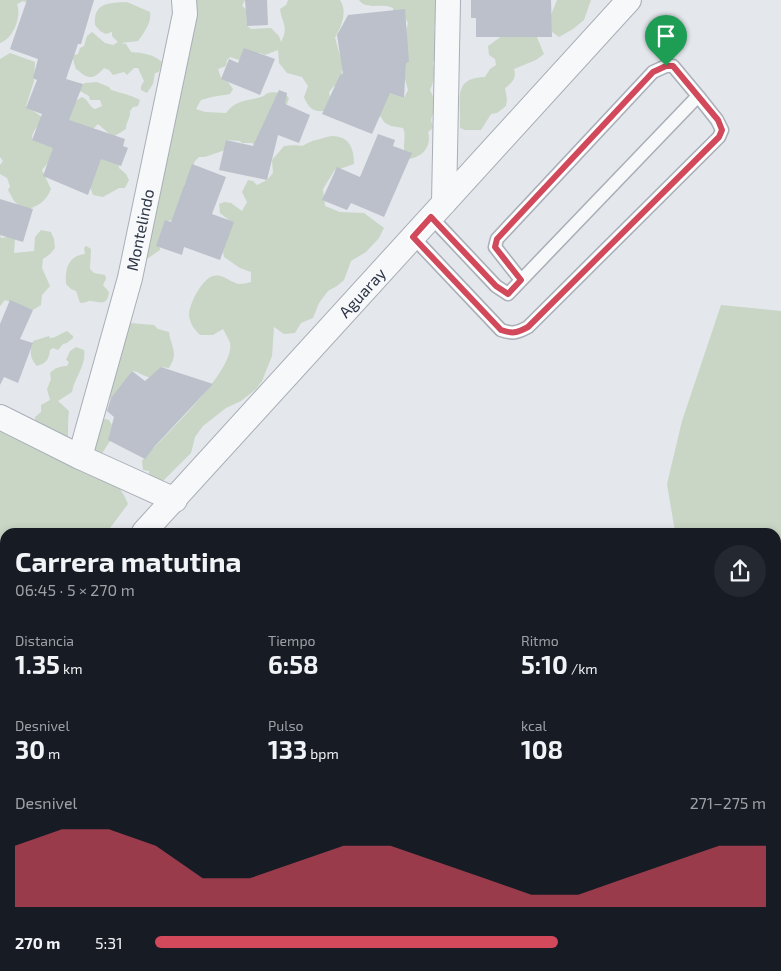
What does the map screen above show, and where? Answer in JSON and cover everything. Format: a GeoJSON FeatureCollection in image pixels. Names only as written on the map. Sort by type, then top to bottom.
{"type":"FeatureCollection","features":[{"type":"Feature","properties":{"kind":"street","name":"Montelindo"},"geometry":{"type":"LineString","coordinates":[[80,457],[130,278],[184,14],[184,0]]}},
{"type":"Feature","properties":{"kind":"street"},"geometry":{"type":"LineString","coordinates":[[438,210],[448,0]]}},
{"type":"Feature","properties":{"kind":"street","name":"Aguaray"},"geometry":{"type":"LineString","coordinates":[[148,528],[629,0]]}},
{"type":"Feature","properties":{"kind":"street"},"geometry":{"type":"LineString","coordinates":[[0,417],[80,457],[175,500]]}},
{"type":"Feature","properties":{"kind":"lane"},"geometry":{"type":"LineString","coordinates":[[413,237],[501,330],[510,334],[517,333],[528,327],[719,137],[722,130],[718,120],[673,66],[666,66],[653,72],[497,239],[495,247],[521,280]]}},
{"type":"Feature","properties":{"kind":"lane"},"geometry":{"type":"LineString","coordinates":[[438,210],[496,286],[508,294],[698,96]]}},
{"type":"Feature","properties":{"kind":"green space"},"geometry":{"type":"Polygon","coordinates":[[[0,0],[33,0],[31,4],[23,1],[17,4],[18,15],[15,27],[9,37],[0,43],[0,0]]]}},
{"type":"Feature","properties":{"kind":"green space"},"geometry":{"type":"Polygon","coordinates":[[[192,0],[245,0],[242,6],[246,9],[247,26],[251,29],[271,28],[279,36],[281,42],[285,29],[280,9],[286,5],[288,0],[340,0],[344,14],[335,38],[344,69],[341,72],[347,77],[404,98],[408,90],[405,79],[406,32],[408,23],[404,16],[393,13],[393,8],[389,6],[370,6],[359,0],[436,0],[438,6],[434,28],[439,52],[433,63],[434,77],[430,90],[436,103],[431,120],[433,128],[428,132],[429,142],[425,150],[418,156],[409,159],[404,147],[405,136],[403,128],[385,123],[380,116],[334,86],[329,92],[330,97],[324,111],[316,111],[311,108],[304,97],[308,86],[302,77],[287,73],[279,63],[278,50],[265,55],[260,53],[244,57],[239,60],[230,57],[227,60],[226,66],[218,69],[221,78],[228,82],[233,89],[230,94],[201,100],[196,109],[205,112],[226,113],[238,103],[273,92],[287,96],[289,98],[287,104],[256,146],[252,143],[226,140],[225,150],[205,157],[199,157],[195,161],[184,185],[186,190],[174,220],[167,221],[159,238],[160,250],[147,259],[143,258],[166,137],[173,134],[175,127],[172,117],[181,84],[184,80],[185,58],[193,37],[190,34],[192,0]]]}},
{"type":"Feature","properties":{"kind":"green space"},"geometry":{"type":"Polygon","coordinates":[[[557,0],[591,0],[584,20],[559,37],[552,32],[551,15],[557,0]]]}},
{"type":"Feature","properties":{"kind":"green space"},"geometry":{"type":"Polygon","coordinates":[[[127,2],[150,12],[150,20],[138,41],[121,43],[126,44],[131,52],[144,53],[162,62],[159,72],[155,73],[153,84],[147,93],[141,90],[144,81],[138,68],[134,68],[127,75],[124,72],[113,75],[104,68],[96,76],[90,77],[76,69],[70,56],[78,54],[80,48],[84,46],[87,36],[92,32],[105,43],[113,45],[118,42],[112,36],[112,32],[106,34],[100,31],[95,25],[95,17],[104,5],[127,2]]]}},
{"type":"Feature","properties":{"kind":"green space"},"geometry":{"type":"Polygon","coordinates":[[[531,23],[544,54],[536,60],[514,69],[515,75],[513,80],[505,88],[506,106],[497,113],[491,114],[481,130],[465,130],[460,128],[460,97],[462,87],[470,80],[485,77],[490,69],[496,65],[495,59],[489,55],[488,46],[506,33],[531,23]]]}},
{"type":"Feature","properties":{"kind":"green space"},"geometry":{"type":"Polygon","coordinates":[[[10,53],[35,62],[34,81],[26,106],[45,119],[34,131],[32,139],[37,138],[118,160],[119,168],[126,174],[129,180],[125,188],[119,188],[103,197],[93,195],[90,187],[47,164],[42,170],[51,189],[44,201],[24,210],[14,201],[8,190],[10,186],[7,178],[0,174],[0,165],[3,161],[0,157],[0,59],[10,53]]]}},
{"type":"Feature","properties":{"kind":"green space"},"geometry":{"type":"Polygon","coordinates":[[[97,82],[109,87],[111,90],[140,100],[138,106],[133,107],[130,111],[126,129],[113,137],[98,124],[93,129],[65,128],[72,106],[82,97],[95,109],[102,106],[100,100],[90,100],[89,96],[80,91],[80,86],[85,83],[97,82]]]}},
{"type":"Feature","properties":{"kind":"green space"},"geometry":{"type":"Polygon","coordinates":[[[331,136],[346,140],[353,152],[354,164],[334,171],[323,189],[325,206],[340,212],[364,213],[384,228],[379,238],[366,252],[351,261],[344,280],[328,291],[319,303],[313,318],[301,323],[295,333],[284,334],[274,327],[272,356],[262,381],[256,389],[241,401],[226,408],[203,426],[195,437],[191,453],[163,481],[149,477],[149,471],[143,470],[142,461],[210,387],[229,355],[230,343],[223,329],[213,335],[200,335],[191,324],[189,315],[197,292],[209,278],[216,275],[239,284],[251,282],[251,272],[240,268],[224,257],[223,252],[230,221],[220,213],[219,204],[224,202],[231,203],[242,211],[247,202],[242,192],[248,180],[253,181],[257,185],[267,180],[273,173],[272,160],[284,146],[302,146],[331,136]]]}},
{"type":"Feature","properties":{"kind":"green space"},"geometry":{"type":"Polygon","coordinates":[[[41,230],[51,232],[55,248],[43,259],[42,268],[50,286],[42,295],[41,305],[33,310],[5,300],[0,306],[0,235],[1,238],[15,239],[14,253],[34,251],[35,237],[41,230]]]}},
{"type":"Feature","properties":{"kind":"green space"},"geometry":{"type":"Polygon","coordinates":[[[86,246],[91,249],[90,269],[94,273],[105,275],[106,279],[103,285],[109,292],[104,302],[89,301],[80,303],[76,291],[66,284],[67,268],[71,260],[85,254],[84,248],[86,246]]]}},
{"type":"Feature","properties":{"kind":"green space"},"geometry":{"type":"Polygon","coordinates":[[[721,305],[781,311],[781,528],[674,528],[667,484],[682,421],[721,305]]]}},
{"type":"Feature","properties":{"kind":"green space"},"geometry":{"type":"Polygon","coordinates":[[[130,323],[154,325],[158,329],[169,332],[174,350],[172,362],[169,368],[161,367],[153,377],[147,377],[132,371],[114,397],[108,399],[130,323]]]}},
{"type":"Feature","properties":{"kind":"green space"},"geometry":{"type":"Polygon","coordinates":[[[67,331],[73,338],[63,344],[58,350],[53,348],[50,350],[46,361],[37,366],[31,354],[33,341],[49,336],[50,338],[54,337],[67,331]]]}},
{"type":"Feature","properties":{"kind":"green space"},"geometry":{"type":"Polygon","coordinates":[[[76,347],[84,350],[84,361],[72,392],[58,401],[69,411],[68,440],[36,427],[35,417],[41,412],[41,405],[50,400],[47,389],[51,379],[50,373],[62,366],[67,366],[69,362],[66,360],[70,351],[76,347]]]}},
{"type":"Feature","properties":{"kind":"green space"},"geometry":{"type":"Polygon","coordinates":[[[109,420],[112,425],[109,436],[110,441],[101,455],[78,447],[100,421],[109,420]]]}},
{"type":"Feature","properties":{"kind":"green space"},"geometry":{"type":"Polygon","coordinates":[[[0,425],[75,464],[80,471],[96,474],[110,480],[120,489],[128,504],[110,528],[0,528],[0,425]]]}},
{"type":"Feature","properties":{"kind":"building"},"geometry":{"type":"Polygon","coordinates":[[[27,0],[94,0],[81,44],[78,44],[66,79],[83,84],[69,120],[125,139],[123,146],[128,148],[121,166],[101,159],[88,195],[43,176],[53,148],[32,140],[42,114],[26,108],[37,80],[33,78],[38,59],[10,49],[27,0]]]}},
{"type":"Feature","properties":{"kind":"building"},"geometry":{"type":"Polygon","coordinates":[[[245,0],[267,0],[268,25],[247,26],[245,0]]]}},
{"type":"Feature","properties":{"kind":"building"},"geometry":{"type":"Polygon","coordinates":[[[471,0],[551,0],[552,37],[476,37],[476,18],[471,18],[471,0]]]}},
{"type":"Feature","properties":{"kind":"building"},"geometry":{"type":"Polygon","coordinates":[[[405,9],[409,62],[406,63],[404,98],[390,93],[372,134],[322,114],[340,75],[343,74],[337,35],[348,15],[405,9]]]}},
{"type":"Feature","properties":{"kind":"building"},"geometry":{"type":"Polygon","coordinates":[[[244,48],[275,59],[260,95],[221,79],[229,59],[238,63],[244,48]]]}},
{"type":"Feature","properties":{"kind":"building"},"geometry":{"type":"Polygon","coordinates":[[[279,90],[287,93],[285,104],[310,115],[299,143],[278,135],[267,180],[219,170],[226,140],[253,146],[279,90]]]}},
{"type":"Feature","properties":{"kind":"building"},"geometry":{"type":"Polygon","coordinates":[[[378,134],[395,140],[393,146],[412,153],[384,217],[351,203],[347,210],[322,200],[337,167],[360,177],[378,134]]]}},
{"type":"Feature","properties":{"kind":"building"},"geometry":{"type":"Polygon","coordinates":[[[192,164],[226,177],[212,214],[234,222],[220,260],[184,247],[182,255],[156,246],[165,220],[171,222],[192,164]]]}},
{"type":"Feature","properties":{"kind":"building"},"geometry":{"type":"Polygon","coordinates":[[[0,199],[33,209],[23,242],[0,235],[0,199]]]}},
{"type":"Feature","properties":{"kind":"building"},"geometry":{"type":"Polygon","coordinates":[[[10,300],[33,310],[20,339],[33,343],[18,383],[4,377],[0,385],[0,324],[10,300]]]}},
{"type":"Feature","properties":{"kind":"building"},"geometry":{"type":"Polygon","coordinates":[[[161,367],[213,384],[145,459],[108,440],[114,417],[107,411],[111,398],[132,371],[145,381],[161,367]]]}},
{"type":"Feature","properties":{"kind":"route"},"geometry":{"type":"LineString","coordinates":[[666,66],[673,66],[718,120],[722,130],[719,137],[528,327],[517,333],[510,334],[501,330],[413,237],[431,217],[496,286],[508,294],[521,280],[499,254],[495,247],[497,239],[653,72],[666,66]]}}]}
